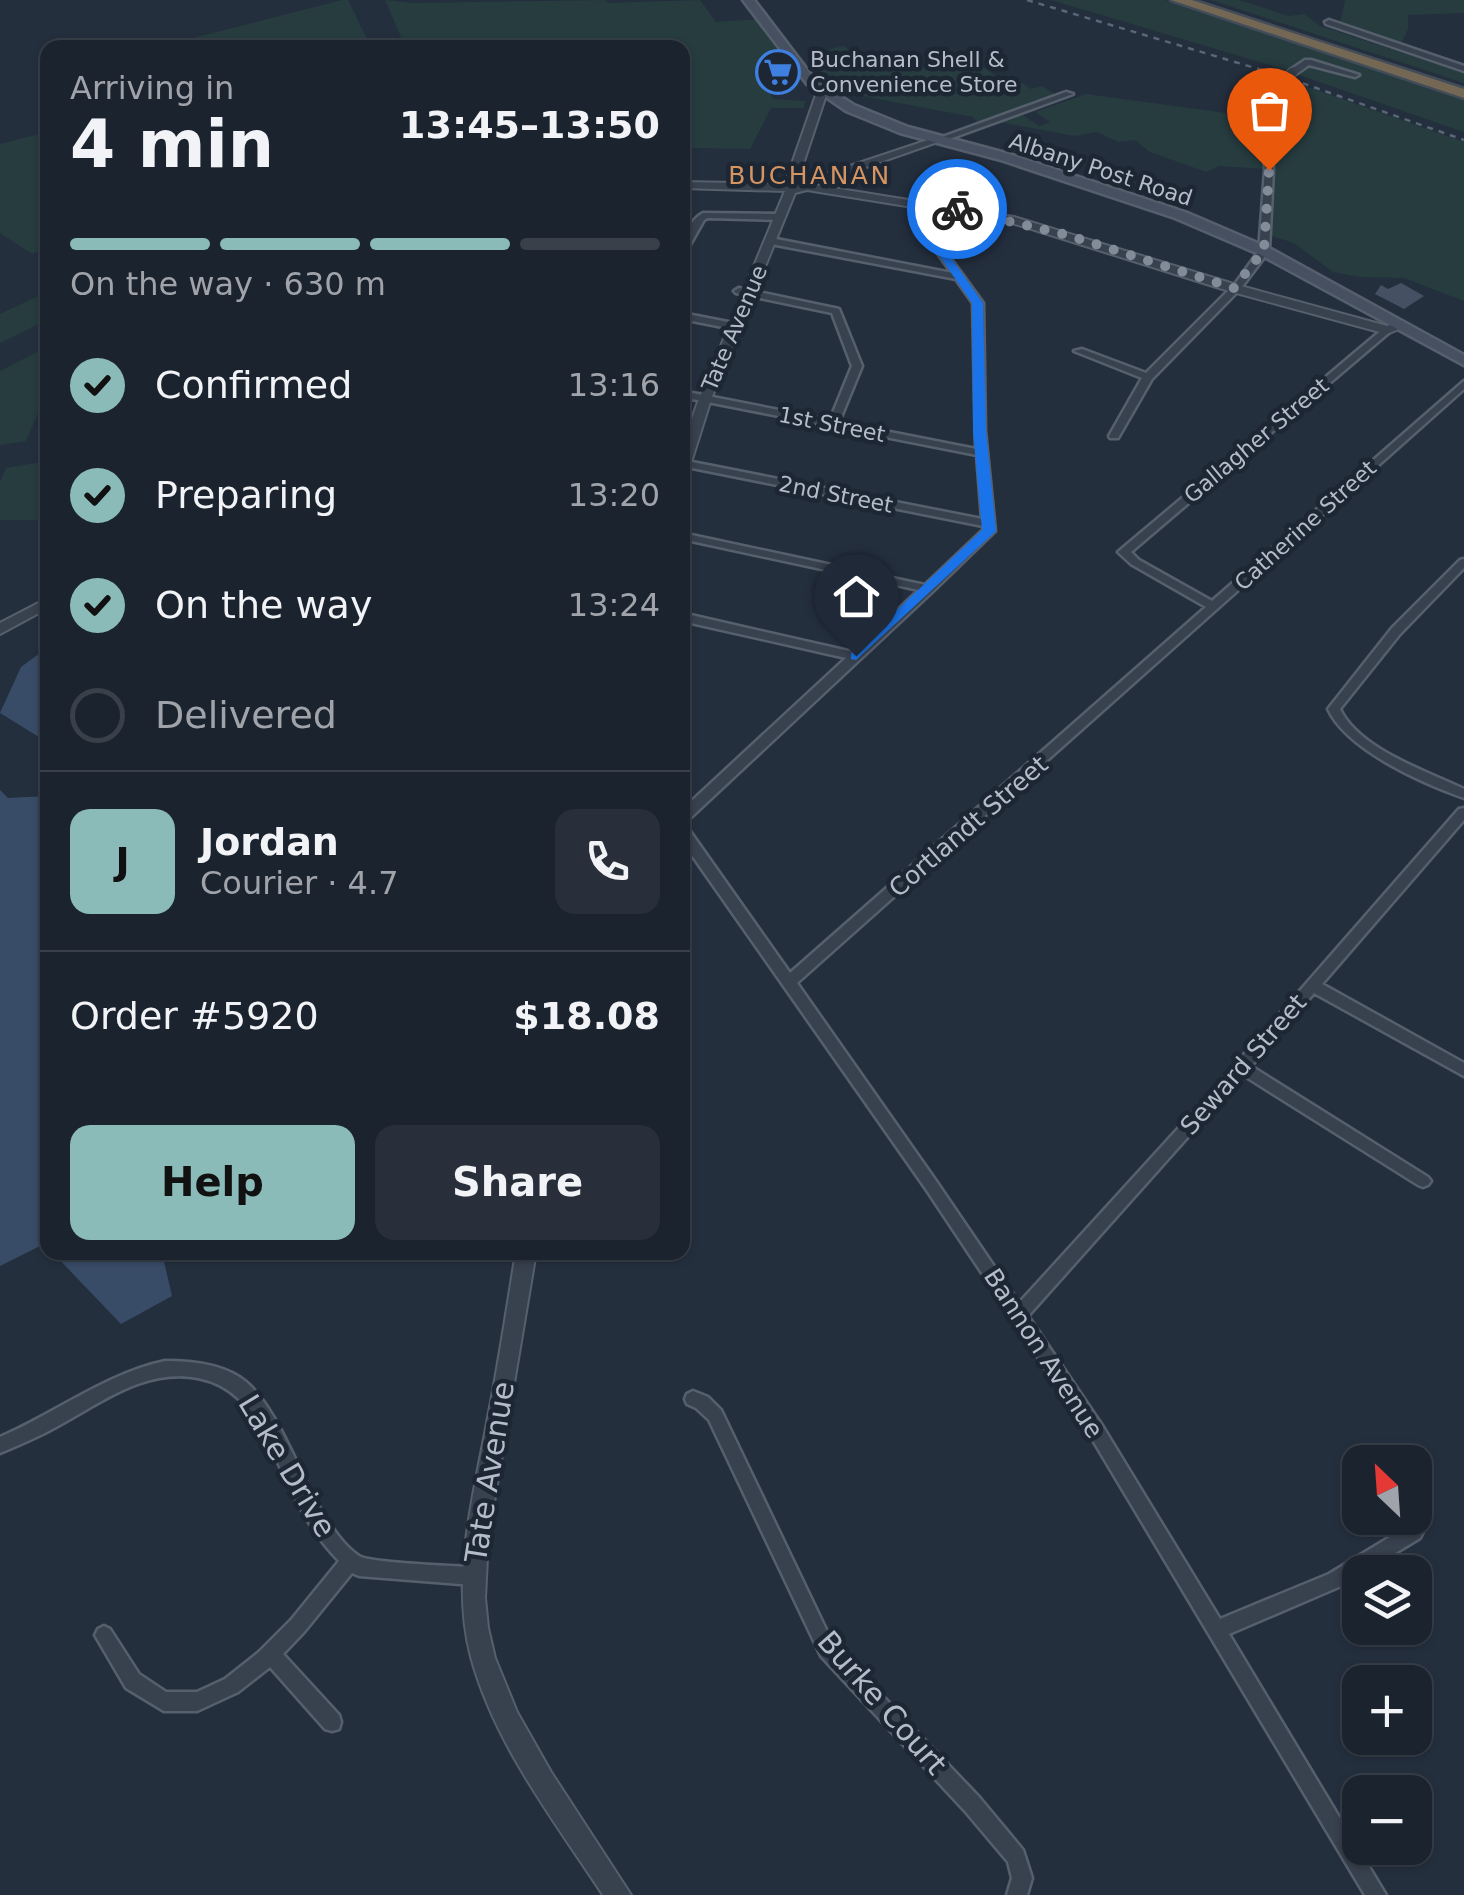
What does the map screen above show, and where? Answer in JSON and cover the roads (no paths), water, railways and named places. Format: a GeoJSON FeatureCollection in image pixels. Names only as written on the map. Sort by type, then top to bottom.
{"type":"FeatureCollection","features":[{"type":"Feature","properties":{"kind":"highway"},"geometry":{"type":"LineString","coordinates":[[1178,0],[1464,94]]}},
{"type":"Feature","properties":{"kind":"highway"},"geometry":{"type":"LineString","coordinates":[[1202,0],[1464,86]]}},
{"type":"Feature","properties":{"kind":"main road","name":"Albany Post Road"},"geometry":{"type":"LineString","coordinates":[[748,0],[822,92],[875,120],[1180,215],[1264,250],[1395,327],[1464,361]]}},
{"type":"Feature","properties":{"kind":"street"},"geometry":{"type":"LineString","coordinates":[[1329,22],[1464,69]]}},
{"type":"Feature","properties":{"kind":"street"},"geometry":{"type":"LineString","coordinates":[[1114,436],[1148,377],[1234,288],[1264,250],[1269,155],[1266,110],[1282,81],[1308,62],[1354,74]]}},
{"type":"Feature","properties":{"kind":"street","name":"Tate Avenue"},"geometry":{"type":"LineString","coordinates":[[690,443],[744,292],[771,241],[822,92]]}},
{"type":"Feature","properties":{"kind":"street"},"geometry":{"type":"LineString","coordinates":[[809,185],[1068,94]]}},
{"type":"Feature","properties":{"kind":"street"},"geometry":{"type":"LineString","coordinates":[[690,185],[809,185],[1032,225],[1234,288],[1395,327]]}},
{"type":"Feature","properties":{"kind":"street"},"geometry":{"type":"LineString","coordinates":[[690,811],[985,538],[989,524],[982,453],[978,303],[925,228],[921,204]]}},
{"type":"Feature","properties":{"kind":"street"},"geometry":{"type":"LineString","coordinates":[[690,236],[706,215],[780,217]]}},
{"type":"Feature","properties":{"kind":"street"},"geometry":{"type":"LineString","coordinates":[[771,241],[960,277]]}},
{"type":"Feature","properties":{"kind":"street"},"geometry":{"type":"LineString","coordinates":[[744,292],[833,308],[858,366],[833,425]]}},
{"type":"Feature","properties":{"kind":"street"},"geometry":{"type":"LineString","coordinates":[[690,318],[733,326]]}},
{"type":"Feature","properties":{"kind":"street","name":"Gallagher Street"},"geometry":{"type":"LineString","coordinates":[[1125,551],[1395,327]]}},
{"type":"Feature","properties":{"kind":"street"},"geometry":{"type":"LineString","coordinates":[[1079,352],[1148,377]]}},
{"type":"Feature","properties":{"kind":"street","name":"Catherine Street"},"geometry":{"type":"LineString","coordinates":[[1148,667],[1464,384]]}},
{"type":"Feature","properties":{"kind":"street","name":"1st Street"},"geometry":{"type":"LineString","coordinates":[[690,396],[982,453]]}},
{"type":"Feature","properties":{"kind":"street","name":"2nd Street"},"geometry":{"type":"LineString","coordinates":[[690,466],[989,524]]}},
{"type":"Feature","properties":{"kind":"street"},"geometry":{"type":"LineString","coordinates":[[690,538],[930,589]]}},
{"type":"Feature","properties":{"kind":"street"},"geometry":{"type":"LineString","coordinates":[[1125,551],[1135,562],[1214,606]]}},
{"type":"Feature","properties":{"kind":"street"},"geometry":{"type":"LineString","coordinates":[[1464,562],[1396,631],[1334,710],[1335,718],[1363,743],[1464,794]]}},
{"type":"Feature","properties":{"kind":"street"},"geometry":{"type":"LineString","coordinates":[[0,629],[40,606]]}},
{"type":"Feature","properties":{"kind":"street"},"geometry":{"type":"LineString","coordinates":[[690,619],[856,656]]}},
{"type":"Feature","properties":{"kind":"street","name":"Cortlandt Street"},"geometry":{"type":"LineString","coordinates":[[788,984],[1148,667]]}},
{"type":"Feature","properties":{"kind":"street","name":"Seward Street"},"geometry":{"type":"LineString","coordinates":[[1019,1314],[1242,1067],[1464,812]]}},
{"type":"Feature","properties":{"kind":"street","name":"Bannon Avenue"},"geometry":{"type":"LineString","coordinates":[[690,842],[1097,1432],[1376,1895]]}},
{"type":"Feature","properties":{"kind":"street"},"geometry":{"type":"LineString","coordinates":[[1312,985],[1464,1070]]}},
{"type":"Feature","properties":{"kind":"street"},"geometry":{"type":"LineString","coordinates":[[1242,1067],[1423,1182]]}},
{"type":"Feature","properties":{"kind":"street","name":"Tate Avenue"},"geometry":{"type":"LineString","coordinates":[[525,1260],[472,1576],[482,1655],[493,1686],[530,1756],[618,1895]]}},
{"type":"Feature","properties":{"kind":"street","name":"Lake Drive"},"geometry":{"type":"LineString","coordinates":[[0,1445],[48,1423],[118,1381],[144,1372],[199,1370],[224,1377],[240,1386],[259,1409],[300,1489],[335,1546],[350,1561]]}},
{"type":"Feature","properties":{"kind":"street","name":"Burke Court"},"geometry":{"type":"LineString","coordinates":[[694,1399],[715,1415],[828,1650],[972,1804],[1016,1857],[1022,1878],[1017,1895]]}},
{"type":"Feature","properties":{"kind":"street"},"geometry":{"type":"LineString","coordinates":[[1216,1630],[1335,1580],[1409,1535]]}},
{"type":"Feature","properties":{"kind":"street"},"geometry":{"type":"LineString","coordinates":[[104,1635],[116,1662],[157,1698],[194,1703],[219,1694],[252,1674],[294,1634],[350,1561],[359,1567],[472,1576]]}},
{"type":"Feature","properties":{"kind":"street"},"geometry":{"type":"LineString","coordinates":[[272,1655],[332,1722]]}},
{"type":"Feature","properties":{"kind":"water"},"geometry":{"type":"Polygon","coordinates":[[[40,653],[40,738],[0,713],[21,667],[40,653]]]}},
{"type":"Feature","properties":{"kind":"water"},"geometry":{"type":"Polygon","coordinates":[[[0,790],[8,798],[40,796],[40,1246],[0,1266],[0,790]]]}},
{"type":"Feature","properties":{"kind":"water"},"geometry":{"type":"Polygon","coordinates":[[[60,1260],[164,1260],[172,1296],[121,1324],[60,1260]]]}},
{"type":"Feature","properties":{"kind":"railway"},"geometry":{"type":"LineString","coordinates":[[1027,0],[1282,76],[1464,140]]}},
{"type":"Feature","properties":{"kind":"place","name":"Buchanan Shell & Convenience Store"},"geometry":{"type":"Point","coordinates":[778,72]}},
{"type":"Feature","properties":{"kind":"district","name":"BUCHANAN"},"geometry":{"type":"Point","coordinates":[810,175]}}]}
